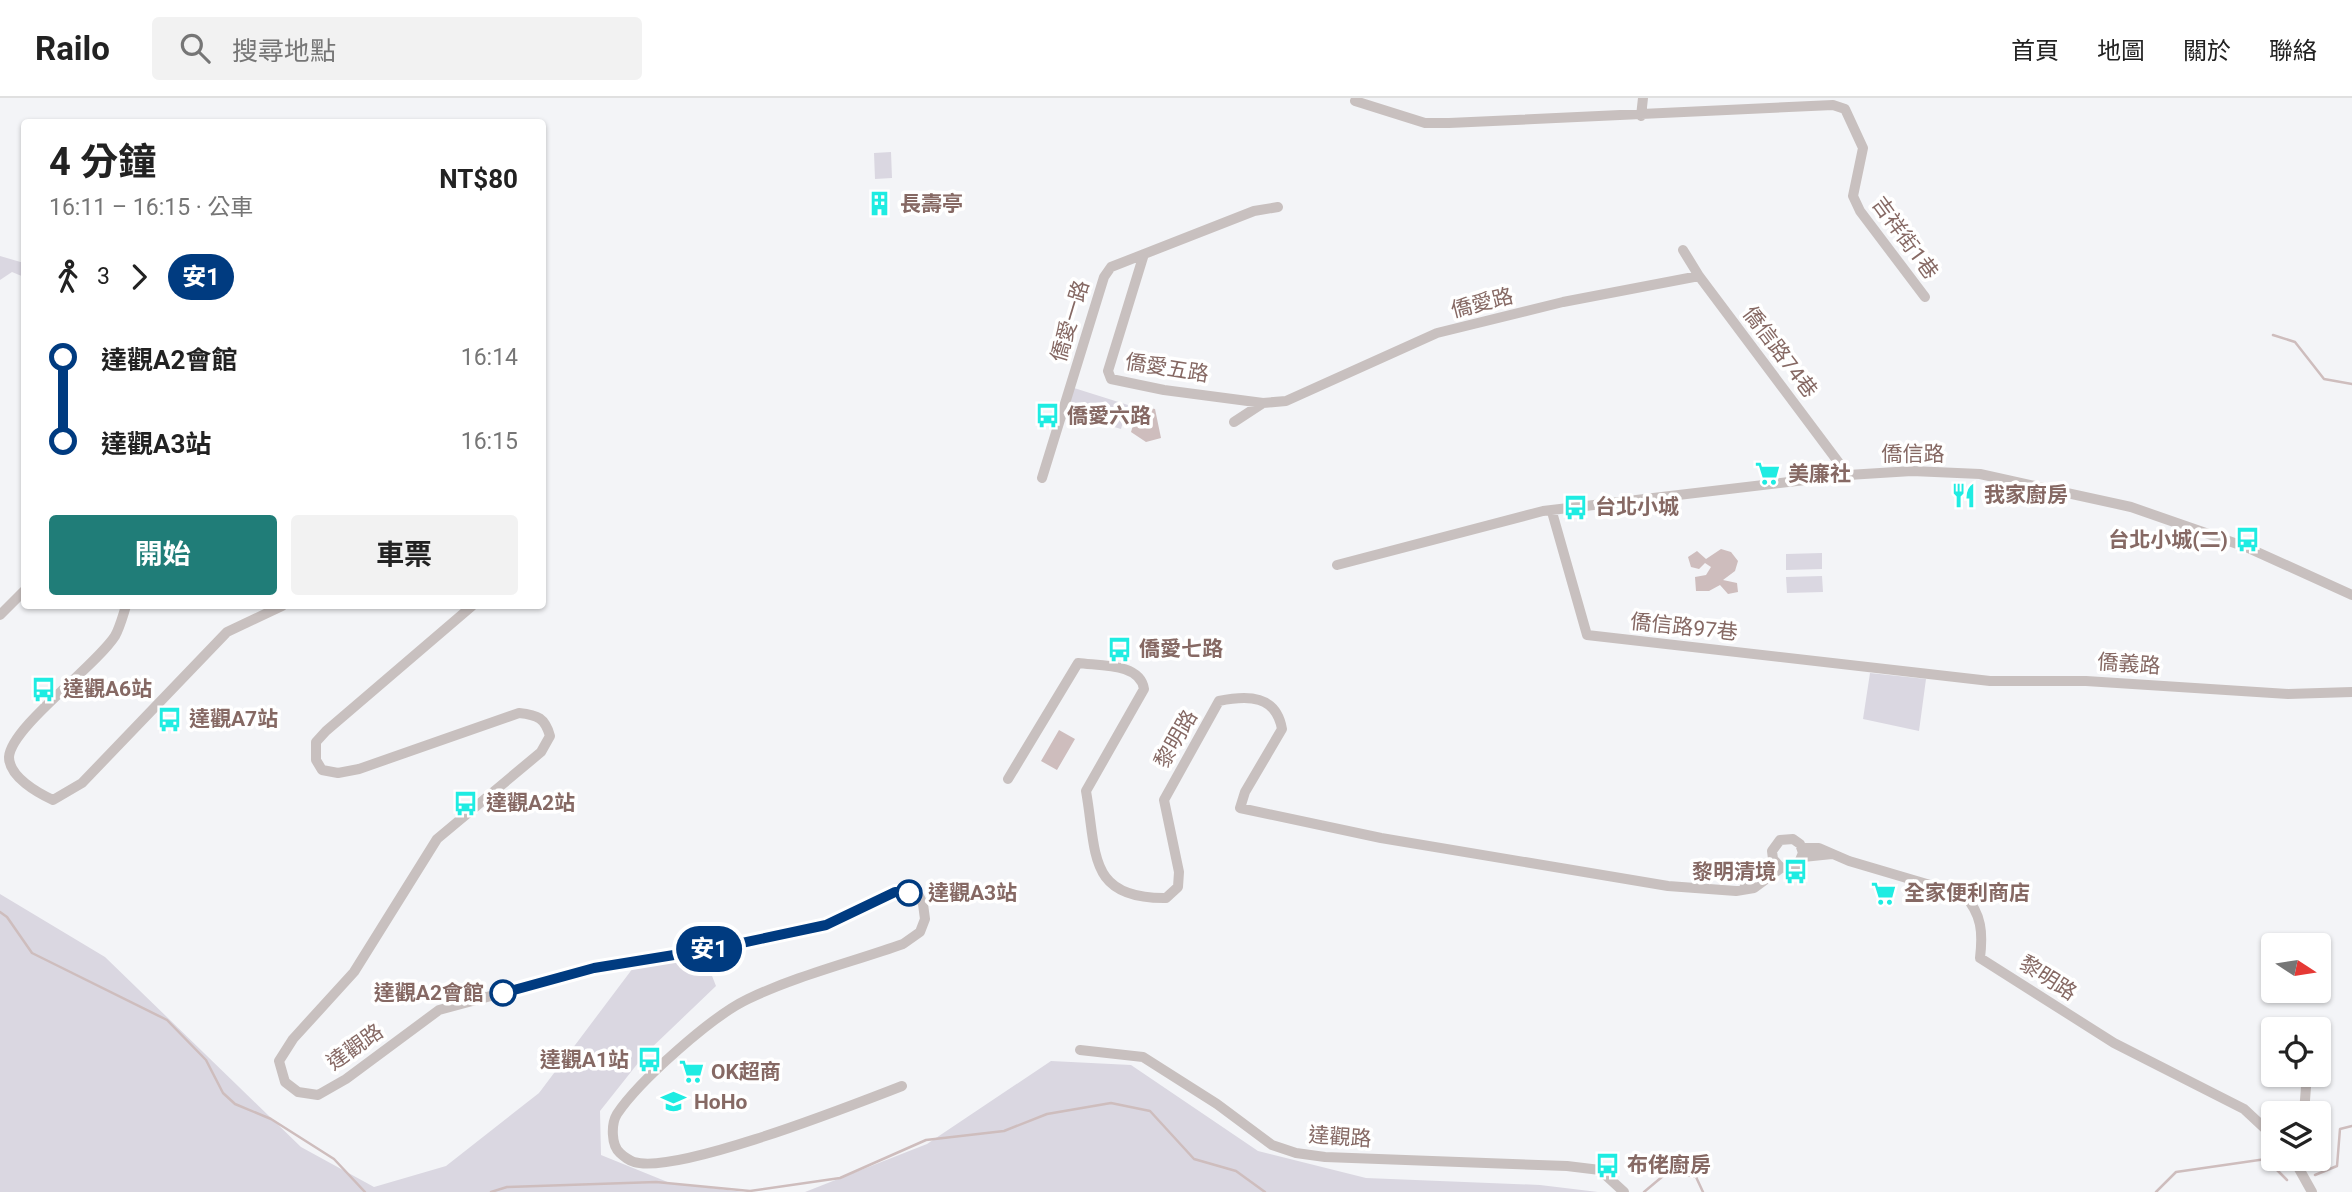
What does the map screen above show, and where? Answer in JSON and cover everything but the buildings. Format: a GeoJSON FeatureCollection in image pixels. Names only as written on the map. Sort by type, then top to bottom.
{"type":"FeatureCollection","features":[{"type":"Feature","properties":{"kind":"street"},"geometry":{"type":"LineString","coordinates":[[1355,101],[1425,123],[1641,116],[1643,98]]}},
{"type":"Feature","properties":{"kind":"street","name":"吉祥街1巷"},"geometry":{"type":"LineString","coordinates":[[1641,116],[1833,105],[1845,110],[1863,148],[1853,196],[1860,211],[1925,297]]}},
{"type":"Feature","properties":{"kind":"street","name":"僑愛一路"},"geometry":{"type":"LineString","coordinates":[[1042,478],[1104,277],[1111,267],[1254,211],[1278,207]]}},
{"type":"Feature","properties":{"kind":"street","name":"僑信路74巷"},"geometry":{"type":"LineString","coordinates":[[1684,250],[1699,276],[1848,475]]}},
{"type":"Feature","properties":{"kind":"street","name":"僑愛五路"},"geometry":{"type":"LineString","coordinates":[[1144,254],[1108,372],[1111,379],[1164,390],[1263,403]]}},
{"type":"Feature","properties":{"kind":"street","name":"僑愛路"},"geometry":{"type":"LineString","coordinates":[[1263,403],[1286,401],[1437,333],[1563,302],[1699,276]]}},
{"type":"Feature","properties":{"kind":"street"},"geometry":{"type":"LineString","coordinates":[[1234,422],[1263,403]]}},
{"type":"Feature","properties":{"kind":"street","name":"僑信路"},"geometry":{"type":"LineString","coordinates":[[1337,565],[1543,511],[1848,475],[1912,471],[1980,474],[2106,501],[2209,532],[2352,595]]}},
{"type":"Feature","properties":{"kind":"street","name":"僑信路97巷"},"geometry":{"type":"LineString","coordinates":[[1552,512],[1587,635],[1904,669]]}},
{"type":"Feature","properties":{"kind":"street"},"geometry":{"type":"LineString","coordinates":[[0,615],[21,594]]}},
{"type":"Feature","properties":{"kind":"street"},"geometry":{"type":"LineString","coordinates":[[125,609],[116,635],[90,666],[15,737],[9,755],[10,765],[35,792],[53,800],[82,783],[227,632],[276,609]]}},
{"type":"Feature","properties":{"kind":"street","name":"達觀路"},"geometry":{"type":"LineString","coordinates":[[468,609],[326,731],[316,742],[316,760],[322,770],[338,773],[359,769],[519,713],[536,715],[546,722],[550,737],[541,752],[437,839],[354,972],[293,1039],[279,1061],[285,1082],[299,1092],[318,1095],[346,1079],[439,1010],[594,968],[723,947],[826,925],[895,892],[919,896],[925,919],[920,932],[902,944],[748,999],[714,1019],[679,1050],[616,1116],[612,1134],[618,1151],[634,1162],[660,1162],[724,1148],[788,1128],[902,1086]]}},
{"type":"Feature","properties":{"kind":"street","name":"黎明路"},"geometry":{"type":"LineString","coordinates":[[1008,779],[1078,663],[1122,668],[1139,674],[1144,689],[1086,791],[1101,875],[1120,892],[1146,898],[1166,898],[1178,887],[1179,872],[1164,800],[1219,701],[1242,696],[1271,705],[1280,715],[1282,729],[1245,792],[1240,808],[1381,838],[1668,886],[1736,891],[1754,888],[1777,864]]}},
{"type":"Feature","properties":{"kind":"street","name":"僑義路"},"geometry":{"type":"LineString","coordinates":[[1904,669],[1990,681],[2085,681],[2288,694],[2352,692]]}},
{"type":"Feature","properties":{"kind":"street","name":"黎明路"},"geometry":{"type":"LineString","coordinates":[[1777,864],[1774,846],[1784,839],[1793,839],[1802,853]]}},
{"type":"Feature","properties":{"kind":"street","name":"黎明路"},"geometry":{"type":"LineString","coordinates":[[1777,864],[1797,867],[1802,853]]}},
{"type":"Feature","properties":{"kind":"street","name":"黎明路"},"geometry":{"type":"LineString","coordinates":[[1802,853],[1832,854],[1964,895],[1976,908],[1983,934],[1980,958],[2114,1043],[2244,1109],[2261,1125]]}},
{"type":"Feature","properties":{"kind":"street","name":"達觀路"},"geometry":{"type":"LineString","coordinates":[[1080,1050],[1143,1056],[1201,1093],[1272,1145],[1296,1153],[1325,1157],[1567,1166],[1600,1170],[1622,1189]]}},
{"type":"Feature","properties":{"kind":"street"},"geometry":{"type":"LineString","coordinates":[[2300,1171],[2312,1192]]}},
{"type":"Feature","properties":{"kind":"shaded area"},"geometry":{"type":"Polygon","coordinates":[[[891,152],[892,178],[875,179],[874,153],[891,152]]]}},
{"type":"Feature","properties":{"kind":"shaded area"},"geometry":{"type":"Polygon","coordinates":[[[0,256],[21,262],[21,276],[12,272],[0,280],[0,256]]]}},
{"type":"Feature","properties":{"kind":"shaded area"},"geometry":{"type":"Polygon","coordinates":[[[1074,388],[1128,405],[1121,429],[1067,413],[1074,388]]]}},
{"type":"Feature","properties":{"kind":"shaded area"},"geometry":{"type":"Polygon","coordinates":[[[1139,406],[1155,409],[1161,438],[1146,442],[1131,432],[1139,406]]]}},
{"type":"Feature","properties":{"kind":"shaded area"},"geometry":{"type":"Polygon","coordinates":[[[1721,549],[1731,552],[1738,561],[1735,571],[1723,580],[1737,583],[1738,592],[1728,594],[1720,585],[1709,591],[1696,591],[1695,577],[1706,575],[1711,567],[1705,563],[1699,569],[1691,567],[1688,557],[1697,551],[1706,559],[1721,549]]]}},
{"type":"Feature","properties":{"kind":"shaded area"},"geometry":{"type":"Polygon","coordinates":[[[1822,553],[1822,569],[1786,570],[1786,554],[1822,553]]]}},
{"type":"Feature","properties":{"kind":"shaded area"},"geometry":{"type":"Polygon","coordinates":[[[1822,576],[1823,592],[1787,593],[1786,577],[1822,576]]]}},
{"type":"Feature","properties":{"kind":"shaded area"},"geometry":{"type":"Polygon","coordinates":[[[1870,673],[1926,679],[1919,731],[1863,719],[1870,673]]]}},
{"type":"Feature","properties":{"kind":"shaded area"},"geometry":{"type":"Polygon","coordinates":[[[1059,730],[1075,739],[1057,770],[1041,761],[1059,730]]]}},
{"type":"Feature","properties":{"kind":"shaded area"},"geometry":{"type":"Polygon","coordinates":[[[0,894],[105,957],[301,1147],[374,1187],[446,1166],[539,1093],[633,968],[705,958],[716,986],[646,1053],[600,1111],[601,1155],[670,1183],[744,1192],[0,1192],[0,894]]]}},
{"type":"Feature","properties":{"kind":"shaded area"},"geometry":{"type":"Polygon","coordinates":[[[1051,1061],[1131,1065],[1258,1151],[1366,1178],[1540,1185],[1598,1192],[805,1192],[927,1144],[1051,1061]]]}},
{"type":"Feature","properties":{"kind":"waterway"},"geometry":{"type":"LineString","coordinates":[[2273,335],[2295,342],[2324,379],[2352,384]]}},
{"type":"Feature","properties":{"kind":"waterway"},"geometry":{"type":"LineString","coordinates":[[0,912],[7,917],[32,953],[167,1020],[206,1060],[223,1093],[235,1104],[271,1119],[334,1159],[365,1192]]}},
{"type":"Feature","properties":{"kind":"waterway"},"geometry":{"type":"LineString","coordinates":[[491,1192],[507,1187],[656,1182],[750,1191],[840,1178],[926,1140],[1004,1131],[1047,1114],[1111,1103],[1150,1111],[1194,1159],[1236,1171],[1265,1192]]}},
{"type":"Feature","properties":{"kind":"waterway"},"geometry":{"type":"LineString","coordinates":[[2315,1175],[2337,1166],[2340,1129],[2352,1126]]}},
{"type":"Feature","properties":{"kind":"waterway"},"geometry":{"type":"LineString","coordinates":[[2156,1192],[2176,1172],[2266,1159],[2287,1180]]}},
{"type":"Feature","properties":{"kind":"waterway"},"geometry":{"type":"LineString","coordinates":[[1644,1192],[1669,1171],[1696,1177],[1703,1192]]}},
{"type":"Feature","properties":{"kind":"bus line","name":"安1"},"geometry":{"type":"LineString","coordinates":[[503,993],[594,968],[723,947],[826,925],[879,902],[895,892],[909,893]]}},
{"type":"Feature","properties":{"kind":"place","name":"長壽亭"},"geometry":{"type":"Point","coordinates":[880,204]}},
{"type":"Feature","properties":{"kind":"place","name":"僑愛六路"},"geometry":{"type":"Point","coordinates":[1047,416]}},
{"type":"Feature","properties":{"kind":"place","name":"美廉社"},"geometry":{"type":"Point","coordinates":[1768,474]}},
{"type":"Feature","properties":{"kind":"place","name":"我家廚房"},"geometry":{"type":"Point","coordinates":[1964,495]}},
{"type":"Feature","properties":{"kind":"place","name":"台北小城"},"geometry":{"type":"Point","coordinates":[1575,507]}},
{"type":"Feature","properties":{"kind":"place","name":"台北小城(二)"},"geometry":{"type":"Point","coordinates":[2248,540]}},
{"type":"Feature","properties":{"kind":"place","name":"僑愛七路"},"geometry":{"type":"Point","coordinates":[1119,649]}},
{"type":"Feature","properties":{"kind":"place","name":"達觀A6站"},"geometry":{"type":"Point","coordinates":[43,689]}},
{"type":"Feature","properties":{"kind":"place","name":"達觀A7站"},"geometry":{"type":"Point","coordinates":[169,719]}},
{"type":"Feature","properties":{"kind":"place","name":"達觀A2站"},"geometry":{"type":"Point","coordinates":[466,803]}},
{"type":"Feature","properties":{"kind":"place","name":"黎明清境"},"geometry":{"type":"Point","coordinates":[1796,872]}},
{"type":"Feature","properties":{"kind":"place","name":"達觀A3站"},"geometry":{"type":"Point","coordinates":[909,893]}},
{"type":"Feature","properties":{"kind":"place","name":"全家便利商店"},"geometry":{"type":"Point","coordinates":[1884,893]}},
{"type":"Feature","properties":{"kind":"place","name":"達觀A2會館"},"geometry":{"type":"Point","coordinates":[503,993]}},
{"type":"Feature","properties":{"kind":"place","name":"達觀A1站"},"geometry":{"type":"Point","coordinates":[649,1060]}},
{"type":"Feature","properties":{"kind":"place","name":"OK超商"},"geometry":{"type":"Point","coordinates":[691,1072]}},
{"type":"Feature","properties":{"kind":"place","name":"HoHo"},"geometry":{"type":"Point","coordinates":[674,1102]}},
{"type":"Feature","properties":{"kind":"place","name":"布佬廚房"},"geometry":{"type":"Point","coordinates":[1607,1165]}}]}
